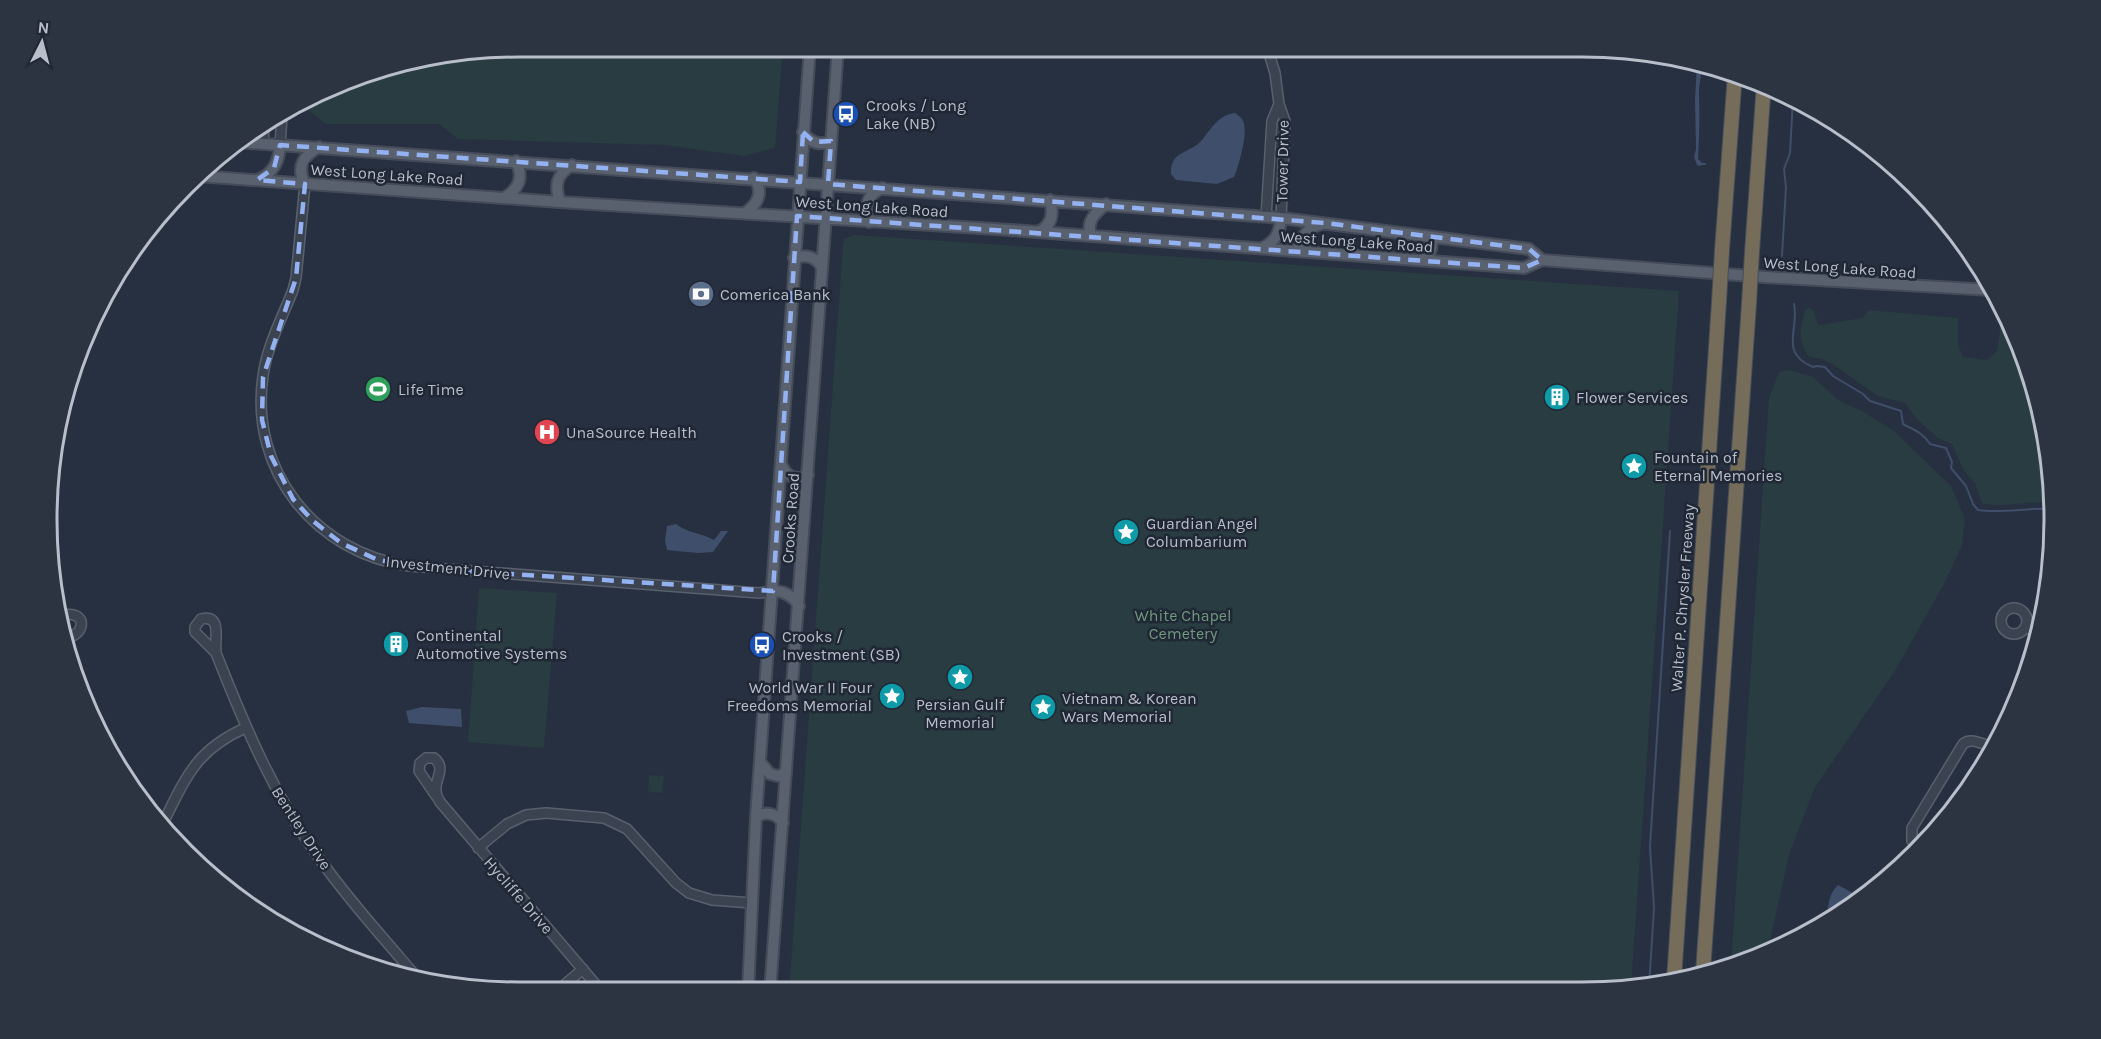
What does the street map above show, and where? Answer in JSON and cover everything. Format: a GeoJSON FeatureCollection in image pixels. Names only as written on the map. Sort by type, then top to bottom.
{"type":"FeatureCollection","features":[{"type":"Feature","properties":{"kind":"highway","name":"Walter P. Chrysler Freeway"},"geometry":{"type":"LineString","coordinates":[[1675,972],[1734,84]]}},
{"type":"Feature","properties":{"kind":"highway"},"geometry":{"type":"LineString","coordinates":[[1703,965],[1763,94]]}},
{"type":"Feature","properties":{"kind":"main road","name":"Crooks Road"},"geometry":{"type":"LineString","coordinates":[[749,982],[756,817],[809,57]]}},
{"type":"Feature","properties":{"kind":"main road","name":"Crooks Road"},"geometry":{"type":"LineString","coordinates":[[771,982],[837,57]]}},
{"type":"Feature","properties":{"kind":"main road"},"geometry":{"type":"LineString","coordinates":[[803,132],[814,142],[823,144],[831,141]]}},
{"type":"Feature","properties":{"kind":"main road","name":"West Long Lake Road"},"geometry":{"type":"LineString","coordinates":[[252,143],[1281,218],[1529,249],[1542,260]]}},
{"type":"Feature","properties":{"kind":"main road"},"geometry":{"type":"LineString","coordinates":[[257,180],[274,168],[280,145]]}},
{"type":"Feature","properties":{"kind":"main road"},"geometry":{"type":"LineString","coordinates":[[305,183],[300,172],[302,162],[319,147]]}},
{"type":"Feature","properties":{"kind":"main road"},"geometry":{"type":"LineString","coordinates":[[504,198],[519,182],[520,171],[516,161]]}},
{"type":"Feature","properties":{"kind":"main road"},"geometry":{"type":"LineString","coordinates":[[560,202],[556,190],[558,179],[565,169],[572,165]]}},
{"type":"Feature","properties":{"kind":"main road","name":"West Long Lake Road"},"geometry":{"type":"LineString","coordinates":[[210,177],[560,202],[1038,232],[1524,268],[1542,260],[1764,277],[1983,289]]}},
{"type":"Feature","properties":{"kind":"main road"},"geometry":{"type":"LineString","coordinates":[[745,213],[759,198],[759,187],[754,178]]}},
{"type":"Feature","properties":{"kind":"main road"},"geometry":{"type":"LineString","coordinates":[[869,222],[866,208],[868,200],[873,193],[883,188]]}},
{"type":"Feature","properties":{"kind":"main road"},"geometry":{"type":"LineString","coordinates":[[1038,232],[1046,227],[1051,218],[1050,200]]}},
{"type":"Feature","properties":{"kind":"main road"},"geometry":{"type":"LineString","coordinates":[[1091,236],[1089,227],[1091,219],[1106,204]]}},
{"type":"Feature","properties":{"kind":"main road"},"geometry":{"type":"LineString","coordinates":[[1262,249],[1276,238],[1281,218]]}},
{"type":"Feature","properties":{"kind":"main road"},"geometry":{"type":"LineString","coordinates":[[1296,251],[1304,234],[1316,225],[1325,223]]}},
{"type":"Feature","properties":{"kind":"main road"},"geometry":{"type":"LineString","coordinates":[[1422,260],[1432,248],[1431,237]]}},
{"type":"Feature","properties":{"kind":"main road"},"geometry":{"type":"LineString","coordinates":[[794,258],[810,257],[820,263],[822,268]]}},
{"type":"Feature","properties":{"kind":"main road"},"geometry":{"type":"LineString","coordinates":[[781,463],[785,472],[791,477],[799,478],[808,475]]}},
{"type":"Feature","properties":{"kind":"main road"},"geometry":{"type":"LineString","coordinates":[[772,591],[789,595],[799,606]]}},
{"type":"Feature","properties":{"kind":"main road"},"geometry":{"type":"LineString","coordinates":[[760,762],[770,774],[778,776],[786,773]]}},
{"type":"Feature","properties":{"kind":"main road"},"geometry":{"type":"LineString","coordinates":[[756,817],[771,814],[780,818],[783,823]]}},
{"type":"Feature","properties":{"kind":"street","name":"Tower Drive"},"geometry":{"type":"LineString","coordinates":[[1270,57],[1279,104],[1285,121],[1281,218]]}},
{"type":"Feature","properties":{"kind":"street","name":"Tower Drive"},"geometry":{"type":"LineString","coordinates":[[1266,217],[1272,121],[1279,104]]}},
{"type":"Feature","properties":{"kind":"street"},"geometry":{"type":"LineString","coordinates":[[280,145],[282,123]]}},
{"type":"Feature","properties":{"kind":"street"},"geometry":{"type":"LineString","coordinates":[[263,144],[264,135]]}},
{"type":"Feature","properties":{"kind":"street","name":"Investment Drive"},"geometry":{"type":"LineString","coordinates":[[305,183],[296,278],[267,356],[261,408],[267,444],[276,469],[293,498],[317,525],[352,550],[393,564],[666,586],[772,591]]}},
{"type":"Feature","properties":{"kind":"street"},"geometry":{"type":"LineString","coordinates":[[67,614],[73,614],[81,623],[79,631],[72,636]]}},
{"type":"Feature","properties":{"kind":"street"},"geometry":{"type":"LineString","coordinates":[[2025,627],[2030,629]]}},
{"type":"Feature","properties":{"kind":"street","name":"Bentley Drive"},"geometry":{"type":"LineString","coordinates":[[216,653],[245,728],[275,788],[316,853],[409,968]]}},
{"type":"Feature","properties":{"kind":"street"},"geometry":{"type":"LineString","coordinates":[[166,817],[199,759],[222,740],[245,728]]}},
{"type":"Feature","properties":{"kind":"street"},"geometry":{"type":"LineString","coordinates":[[1913,842],[1912,828],[1963,744],[1973,741],[1985,745]]}},
{"type":"Feature","properties":{"kind":"street","name":"Hycliffe Drive"},"geometry":{"type":"LineString","coordinates":[[436,796],[594,982]]}},
{"type":"Feature","properties":{"kind":"street"},"geometry":{"type":"LineString","coordinates":[[478,848],[503,826],[526,815],[554,813],[604,818],[627,829],[676,883],[689,893],[712,900],[752,903]]}},
{"type":"Feature","properties":{"kind":"street"},"geometry":{"type":"LineString","coordinates":[[568,982],[583,969]]}},
{"type":"Feature","properties":{"kind":"highlighted area"},"geometry":{"type":"Polygon","coordinates":[[[803,132],[814,142],[831,141],[828,184],[1325,223],[1529,249],[1542,260],[1524,268],[797,216],[773,591],[435,569],[378,560],[341,543],[313,521],[293,499],[271,456],[262,420],[263,377],[296,278],[305,184],[257,180],[274,168],[280,145],[800,182],[803,132]]]}},
{"type":"Feature","properties":{"kind":"green space"},"geometry":{"type":"Polygon","coordinates":[[[520,57],[782,57],[775,148],[744,156],[665,145],[458,139],[439,124],[326,124],[307,109],[371,82],[429,66],[459,61],[520,57]]]}},
{"type":"Feature","properties":{"kind":"green space"},"geometry":{"type":"Polygon","coordinates":[[[1278,120],[1281,121],[1276,199],[1274,201],[1278,120]]]}},
{"type":"Feature","properties":{"kind":"green space","name":"White Chapel Cemetery"},"geometry":{"type":"Polygon","coordinates":[[[855,235],[1679,291],[1632,979],[1582,982],[790,982],[844,239],[855,235]]]}},
{"type":"Feature","properties":{"kind":"green space"},"geometry":{"type":"Polygon","coordinates":[[[1810,308],[1814,312],[1819,325],[1863,318],[1868,310],[1958,318],[1958,344],[1963,357],[1987,360],[1997,351],[2001,325],[2019,371],[2035,429],[2043,503],[1991,505],[1982,503],[1975,483],[1964,471],[1952,444],[1938,438],[1917,419],[1905,403],[1878,396],[1834,365],[1822,359],[1809,357],[1801,339],[1805,309],[1810,308]]]}},
{"type":"Feature","properties":{"kind":"green space"},"geometry":{"type":"Polygon","coordinates":[[[1789,370],[1813,377],[1838,400],[1862,411],[1894,431],[1951,486],[1965,519],[1962,545],[1945,582],[1895,671],[1815,787],[1789,855],[1770,942],[1732,956],[1769,398],[1779,372],[1789,370]]]}},
{"type":"Feature","properties":{"kind":"green space"},"geometry":{"type":"Polygon","coordinates":[[[479,588],[557,593],[544,748],[468,742],[479,588]]]}},
{"type":"Feature","properties":{"kind":"green space"},"geometry":{"type":"Polygon","coordinates":[[[649,775],[664,776],[662,793],[648,792],[649,775]]]}},
{"type":"Feature","properties":{"kind":"water"},"geometry":{"type":"Polygon","coordinates":[[[1697,72],[1701,73],[1698,159],[1702,163],[1701,166],[1697,165],[1694,157],[1696,149],[1697,72]]]}},
{"type":"Feature","properties":{"kind":"water"},"geometry":{"type":"Polygon","coordinates":[[[1235,113],[1243,120],[1245,129],[1242,151],[1234,177],[1217,184],[1176,180],[1171,174],[1177,156],[1202,140],[1219,120],[1235,113]]]}},
{"type":"Feature","properties":{"kind":"water"},"geometry":{"type":"Polygon","coordinates":[[[676,524],[714,540],[721,531],[728,531],[713,552],[667,550],[665,541],[667,526],[676,524]]]}},
{"type":"Feature","properties":{"kind":"water"},"geometry":{"type":"Polygon","coordinates":[[[422,707],[461,709],[462,727],[409,723],[406,711],[422,707]]]}},
{"type":"Feature","properties":{"kind":"water"},"geometry":{"type":"Polygon","coordinates":[[[1838,885],[1852,894],[1828,911],[1830,897],[1838,885]]]}},
{"type":"Feature","properties":{"kind":"waterway"},"geometry":{"type":"LineString","coordinates":[[1782,256],[1786,187],[1784,169],[1790,153],[1792,108]]}},
{"type":"Feature","properties":{"kind":"waterway"},"geometry":{"type":"LineString","coordinates":[[1794,304],[1793,347],[1796,355],[1813,367],[1825,367],[1833,376],[1863,394],[1870,401],[1901,411],[1903,424],[1921,434],[1930,444],[1946,448],[1952,462],[1951,468],[1966,486],[1978,510],[2044,509]]}},
{"type":"Feature","properties":{"kind":"waterway"},"geometry":{"type":"LineString","coordinates":[[1650,977],[1654,908],[1650,847],[1670,531]]}},
{"type":"Feature","properties":{"kind":"place","name":"Crooks / Long Lake (NB)"},"geometry":{"type":"Point","coordinates":[846,114]}},
{"type":"Feature","properties":{"kind":"place","name":"Comerica Bank"},"geometry":{"type":"Point","coordinates":[701,294]}},
{"type":"Feature","properties":{"kind":"place","name":"Life Time"},"geometry":{"type":"Point","coordinates":[378,389]}},
{"type":"Feature","properties":{"kind":"place","name":"Flower Services"},"geometry":{"type":"Point","coordinates":[1557,397]}},
{"type":"Feature","properties":{"kind":"place","name":"UnaSource Health"},"geometry":{"type":"Point","coordinates":[547,432]}},
{"type":"Feature","properties":{"kind":"place","name":"Fountain of Eternal Memories"},"geometry":{"type":"Point","coordinates":[1634,466]}},
{"type":"Feature","properties":{"kind":"place","name":"Guardian Angel Columbarium"},"geometry":{"type":"Point","coordinates":[1126,532]}},
{"type":"Feature","properties":{"kind":"place","name":"Continental Automotive Systems"},"geometry":{"type":"Point","coordinates":[396,644]}},
{"type":"Feature","properties":{"kind":"place","name":"Crooks / Investment (SB)"},"geometry":{"type":"Point","coordinates":[762,645]}},
{"type":"Feature","properties":{"kind":"place","name":"Persian Gulf Memorial"},"geometry":{"type":"Point","coordinates":[960,677]}},
{"type":"Feature","properties":{"kind":"place","name":"World War II Four Freedoms Memorial"},"geometry":{"type":"Point","coordinates":[892,696]}},
{"type":"Feature","properties":{"kind":"place","name":"Vietnam & Korean Wars Memorial"},"geometry":{"type":"Point","coordinates":[1043,707]}}]}
